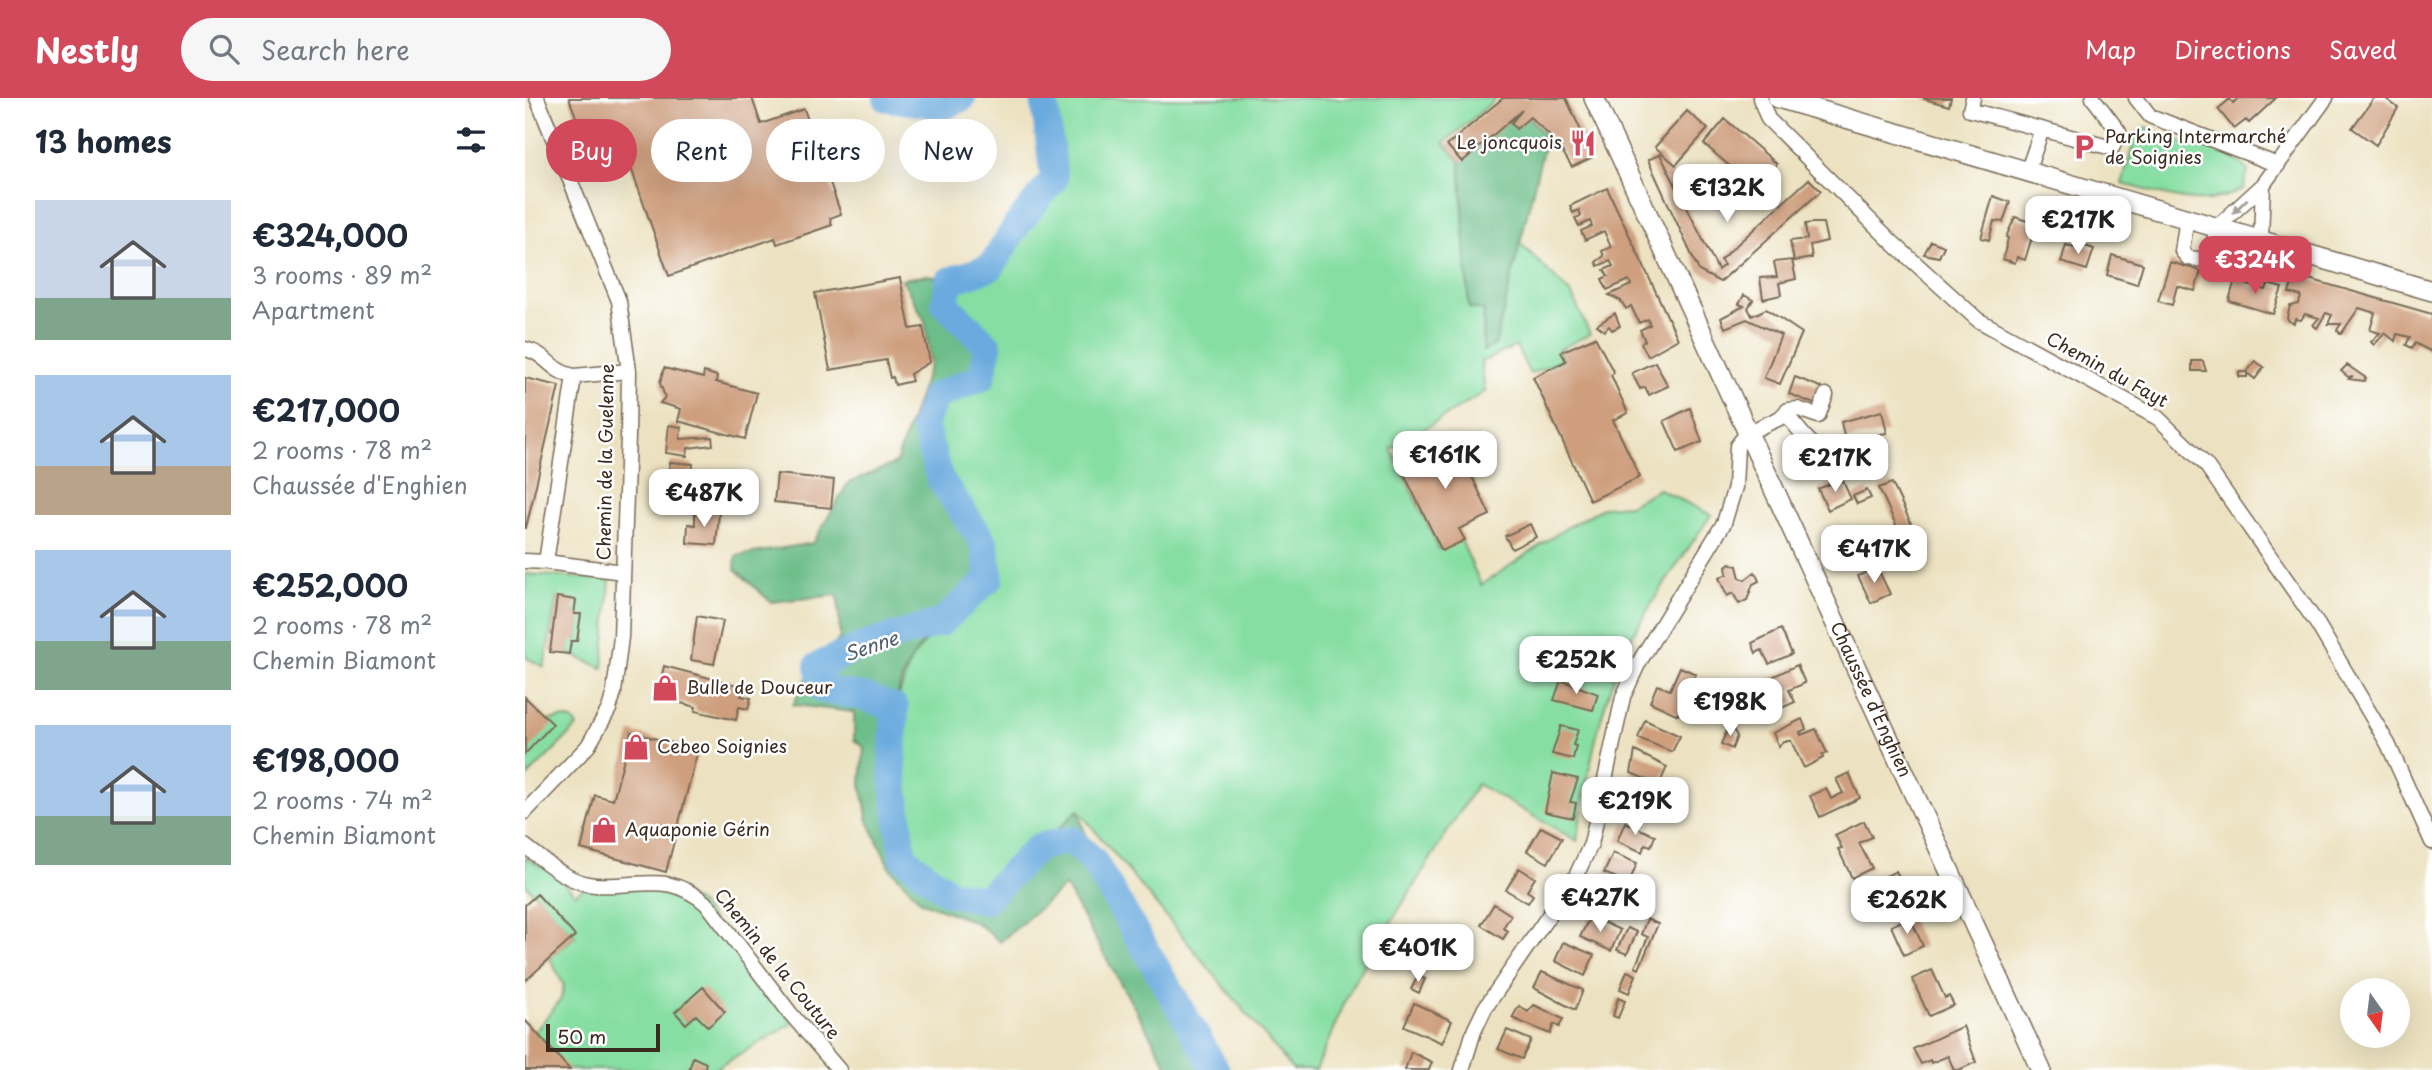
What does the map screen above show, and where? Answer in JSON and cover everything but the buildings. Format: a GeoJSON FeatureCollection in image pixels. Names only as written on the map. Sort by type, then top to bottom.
{"type":"FeatureCollection","features":[{"type":"Feature","properties":{"kind":"main road","name":"Chaussée d'Enghien"},"geometry":{"type":"LineString","coordinates":[[1594,98],[2041,1070]]}},
{"type":"Feature","properties":{"kind":"main road"},"geometry":{"type":"LineString","coordinates":[[1779,98],[2432,290]]}},
{"type":"Feature","properties":{"kind":"street","name":"Chemin de la Guelenne"},"geometry":{"type":"LineString","coordinates":[[525,812],[588,746],[609,709],[620,658],[629,371],[619,301],[537,98]]}},
{"type":"Feature","properties":{"kind":"street","name":"Chemin du Fayt"},"geometry":{"type":"LineString","coordinates":[[1760,98],[1768,119],[1893,243],[1977,320],[2158,418],[2206,464],[2318,625],[2395,756],[2432,842]]}},
{"type":"Feature","properties":{"kind":"street"},"geometry":{"type":"LineString","coordinates":[[1973,98],[1970,110],[2112,148],[2119,132],[2093,98]]}},
{"type":"Feature","properties":{"kind":"street"},"geometry":{"type":"LineString","coordinates":[[2136,98],[2150,116],[2278,165]]}},
{"type":"Feature","properties":{"kind":"street"},"geometry":{"type":"LineString","coordinates":[[2186,218],[2182,251],[2188,258],[2206,260],[2211,256],[2217,227],[2263,185],[2326,98]]}},
{"type":"Feature","properties":{"kind":"street"},"geometry":{"type":"LineString","coordinates":[[2028,170],[2042,129]]}},
{"type":"Feature","properties":{"kind":"street"},"geometry":{"type":"LineString","coordinates":[[2261,239],[2263,185]]}},
{"type":"Feature","properties":{"kind":"street"},"geometry":{"type":"LineString","coordinates":[[525,349],[537,352],[558,373],[574,376],[629,371]]}},
{"type":"Feature","properties":{"kind":"street"},"geometry":{"type":"LineString","coordinates":[[546,562],[574,376]]}},
{"type":"Feature","properties":{"kind":"street"},"geometry":{"type":"LineString","coordinates":[[1462,1070],[1473,1031],[1485,1008],[1576,876],[1591,844],[1623,697],[1638,664],[1724,523],[1735,487],[1737,446],[1747,433],[1785,413],[1798,409],[1818,416],[1826,396]]}},
{"type":"Feature","properties":{"kind":"street"},"geometry":{"type":"LineString","coordinates":[[1785,413],[1821,453],[1857,462]]}},
{"type":"Feature","properties":{"kind":"street"},"geometry":{"type":"LineString","coordinates":[[525,561],[623,572]]}},
{"type":"Feature","properties":{"kind":"street","name":"Chemin de la Couture"},"geometry":{"type":"LineString","coordinates":[[525,846],[564,875],[577,881],[595,885],[651,880],[687,889],[698,896],[708,905],[790,1013],[839,1070]]}},
{"type":"Feature","properties":{"kind":"green space"},"geometry":{"type":"Polygon","coordinates":[[[1044,98],[1497,98],[1444,143],[1460,161],[1469,307],[1484,309],[1483,351],[1495,345],[1519,242],[1572,295],[1590,334],[1558,350],[1563,360],[1530,374],[1516,346],[1481,362],[1485,392],[1391,449],[1439,549],[1461,540],[1481,585],[1569,526],[1604,507],[1629,505],[1659,489],[1711,515],[1652,603],[1622,657],[1597,735],[1577,841],[1477,784],[1352,985],[1316,1070],[1293,1070],[1078,810],[985,900],[948,892],[903,857],[892,765],[895,708],[911,659],[942,622],[984,543],[940,479],[924,426],[934,397],[982,377],[945,304],[949,281],[991,267],[1017,225],[1054,179],[1044,98]]]}},
{"type":"Feature","properties":{"kind":"green space"},"geometry":{"type":"Polygon","coordinates":[[[1522,109],[1546,137],[1495,345],[1483,351],[1484,310],[1469,308],[1460,161],[1522,109]]]}},
{"type":"Feature","properties":{"kind":"green space"},"geometry":{"type":"Polygon","coordinates":[[[2147,127],[2173,139],[2226,154],[2238,161],[2248,171],[2243,189],[2228,196],[2198,200],[2183,199],[2122,184],[2136,134],[2147,127]]]}},
{"type":"Feature","properties":{"kind":"green space"},"geometry":{"type":"Polygon","coordinates":[[[928,275],[949,281],[945,304],[988,346],[982,377],[934,397],[924,426],[940,479],[984,543],[990,578],[929,636],[912,658],[902,679],[896,702],[893,755],[903,857],[948,892],[985,900],[1078,810],[1093,860],[1216,1070],[1170,1070],[1065,886],[1000,942],[977,923],[922,902],[890,868],[868,821],[861,784],[864,747],[854,740],[854,712],[793,705],[805,680],[840,638],[838,595],[771,602],[735,569],[736,556],[813,543],[848,483],[896,463],[931,361],[925,321],[902,279],[928,275]]]}},
{"type":"Feature","properties":{"kind":"green space"},"geometry":{"type":"Polygon","coordinates":[[[525,574],[610,580],[603,668],[567,653],[569,640],[577,640],[580,614],[557,597],[544,667],[525,657],[525,574]]]}},
{"type":"Feature","properties":{"kind":"green space"},"geometry":{"type":"Polygon","coordinates":[[[550,720],[572,720],[577,727],[525,779],[525,746],[550,720]]]}},
{"type":"Feature","properties":{"kind":"green space"},"geometry":{"type":"Polygon","coordinates":[[[525,857],[554,873],[575,894],[584,888],[667,887],[699,903],[793,1023],[713,1070],[568,1070],[534,1033],[561,999],[564,986],[550,958],[575,936],[525,884],[525,857]]]}},
{"type":"Feature","properties":{"kind":"waterway","name":"Senne"},"geometry":{"type":"LineString","coordinates":[[887,98],[944,106],[962,98]]}},
{"type":"Feature","properties":{"kind":"waterway","name":"Senne"},"geometry":{"type":"LineString","coordinates":[[1044,98],[1054,179],[1017,225],[991,267],[949,281],[945,304],[988,346],[982,377],[934,397],[924,426],[940,479],[984,543],[990,578],[942,622],[857,648],[818,666],[824,690],[865,697],[895,708],[892,765],[903,857],[948,892],[985,900],[1038,847],[1071,840],[1093,860],[1216,1070]]}},
{"type":"Feature","properties":{"kind":"place","name":"Le joncquois"},"geometry":{"type":"Point","coordinates":[1583,143]}},
{"type":"Feature","properties":{"kind":"place","name":"Parking Intermarché de Soignies"},"geometry":{"type":"Point","coordinates":[2084,147]}},
{"type":"Feature","properties":{"kind":"place","name":"Bulle de Douceur"},"geometry":{"type":"Point","coordinates":[665,688]}},
{"type":"Feature","properties":{"kind":"place","name":"Cebeo Soignies"},"geometry":{"type":"Point","coordinates":[636,747]}},
{"type":"Feature","properties":{"kind":"place","name":"Aquaponie Gérin"},"geometry":{"type":"Point","coordinates":[604,830]}}]}
